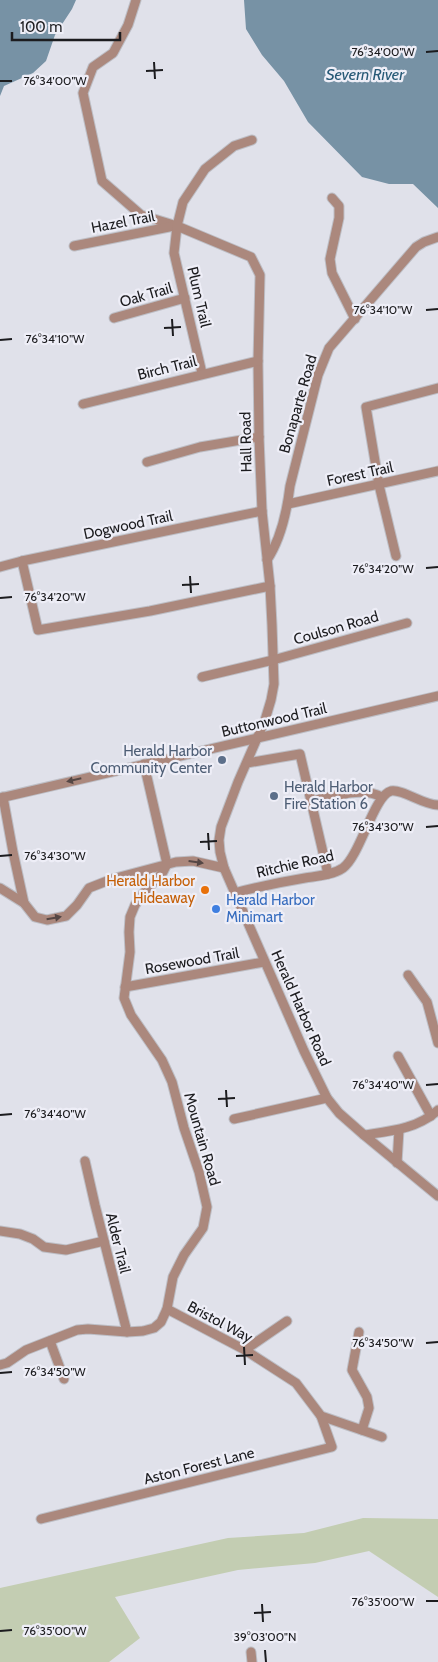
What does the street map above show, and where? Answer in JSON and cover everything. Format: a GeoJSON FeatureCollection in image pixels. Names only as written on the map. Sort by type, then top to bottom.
{"type":"FeatureCollection","features":[{"type":"Feature","properties":{"kind":"street","name":"Hall Road"},"geometry":{"type":"LineString","coordinates":[[136,0],[128,25],[113,53],[93,67],[83,94],[102,181],[141,215],[177,226],[251,257],[260,276],[259,437],[262,511],[270,586],[274,684],[271,700],[258,738],[238,782],[221,827],[220,852],[225,872]]}},
{"type":"Feature","properties":{"kind":"street","name":"Plum Trail"},"geometry":{"type":"LineString","coordinates":[[202,373],[174,253],[177,226],[183,202],[205,169],[234,146],[252,140]]}},
{"type":"Feature","properties":{"kind":"street"},"geometry":{"type":"LineString","coordinates":[[332,198],[339,206],[339,218],[330,259],[332,273],[354,319]]}},
{"type":"Feature","properties":{"kind":"street","name":"Hazel Trail"},"geometry":{"type":"LineString","coordinates":[[74,246],[177,226]]}},
{"type":"Feature","properties":{"kind":"street","name":"Bonaparte Road"},"geometry":{"type":"LineString","coordinates":[[267,560],[274,549],[288,504],[290,486],[318,375],[329,348],[416,247],[438,237]]}},
{"type":"Feature","properties":{"kind":"street","name":"Oak Trail"},"geometry":{"type":"LineString","coordinates":[[114,318],[185,298]]}},
{"type":"Feature","properties":{"kind":"street","name":"Birch Trail"},"geometry":{"type":"LineString","coordinates":[[83,404],[258,360]]}},
{"type":"Feature","properties":{"kind":"street"},"geometry":{"type":"LineString","coordinates":[[396,556],[380,485],[366,407],[438,388]]}},
{"type":"Feature","properties":{"kind":"street"},"geometry":{"type":"LineString","coordinates":[[146,462],[200,448],[259,437]]}},
{"type":"Feature","properties":{"kind":"street","name":"Forest Trail"},"geometry":{"type":"LineString","coordinates":[[288,504],[438,471]]}},
{"type":"Feature","properties":{"kind":"street","name":"Dogwood Trail"},"geometry":{"type":"LineString","coordinates":[[0,567],[262,511]]}},
{"type":"Feature","properties":{"kind":"street"},"geometry":{"type":"LineString","coordinates":[[22,561],[38,630],[150,611],[270,586]]}},
{"type":"Feature","properties":{"kind":"street","name":"Coulson Road"},"geometry":{"type":"LineString","coordinates":[[202,677],[274,660],[407,622]]}},
{"type":"Feature","properties":{"kind":"street","name":"Buttonwood Trail"},"geometry":{"type":"LineString","coordinates":[[2,797],[438,696]]}},
{"type":"Feature","properties":{"kind":"street"},"geometry":{"type":"LineString","coordinates":[[247,763],[300,754],[328,874]]}},
{"type":"Feature","properties":{"kind":"street"},"geometry":{"type":"LineString","coordinates":[[144,764],[167,864]]}},
{"type":"Feature","properties":{"kind":"street"},"geometry":{"type":"LineString","coordinates":[[311,801],[356,792],[374,793],[382,797],[386,793],[394,791],[427,804],[438,805]]}},
{"type":"Feature","properties":{"kind":"street"},"geometry":{"type":"LineString","coordinates":[[2,797],[24,903]]}},
{"type":"Feature","properties":{"kind":"street","name":"Ritchie Road"},"geometry":{"type":"LineString","coordinates":[[234,893],[255,887],[328,874],[343,868],[360,842],[382,797]]}},
{"type":"Feature","properties":{"kind":"street"},"geometry":{"type":"LineString","coordinates":[[0,888],[11,893],[24,903],[35,917],[47,920],[66,916],[89,888],[112,879],[167,864],[193,861],[225,872]]}},
{"type":"Feature","properties":{"kind":"street","name":"Mountain Road"},"geometry":{"type":"LineString","coordinates":[[0,1365],[7,1363],[26,1350],[77,1330],[126,1332],[154,1328],[161,1322],[167,1309],[173,1278],[184,1255],[203,1228],[208,1207],[172,1082],[162,1060],[130,1015],[124,998],[130,952],[128,932],[130,917],[135,905],[163,872],[167,864]]}},
{"type":"Feature","properties":{"kind":"street","name":"Herald Harbor Road"},"geometry":{"type":"LineString","coordinates":[[225,872],[304,1051],[327,1098],[340,1113],[438,1196]]}},
{"type":"Feature","properties":{"kind":"street","name":"Rosewood Trail"},"geometry":{"type":"LineString","coordinates":[[125,987],[264,962]]}},
{"type":"Feature","properties":{"kind":"street"},"geometry":{"type":"LineString","coordinates":[[408,975],[430,1008],[438,1043]]}},
{"type":"Feature","properties":{"kind":"street"},"geometry":{"type":"LineString","coordinates":[[364,1134],[410,1127],[435,1113],[398,1056]]}},
{"type":"Feature","properties":{"kind":"street"},"geometry":{"type":"LineString","coordinates":[[234,1119],[327,1098]]}},
{"type":"Feature","properties":{"kind":"street"},"geometry":{"type":"LineString","coordinates":[[397,1163],[399,1130]]}},
{"type":"Feature","properties":{"kind":"street","name":"Alder Trail"},"geometry":{"type":"LineString","coordinates":[[86,1160],[126,1332]]}},
{"type":"Feature","properties":{"kind":"street"},"geometry":{"type":"LineString","coordinates":[[0,1231],[20,1234],[33,1239],[44,1247],[66,1250],[104,1241]]}},
{"type":"Feature","properties":{"kind":"street","name":"Bristol Way"},"geometry":{"type":"LineString","coordinates":[[167,1309],[245,1350],[296,1384],[321,1416]]}},
{"type":"Feature","properties":{"kind":"street"},"geometry":{"type":"LineString","coordinates":[[245,1350],[287,1321]]}},
{"type":"Feature","properties":{"kind":"street"},"geometry":{"type":"LineString","coordinates":[[359,1332],[352,1370],[367,1397],[369,1408],[362,1430]]}},
{"type":"Feature","properties":{"kind":"street"},"geometry":{"type":"LineString","coordinates":[[50,1341],[64,1378]]}},
{"type":"Feature","properties":{"kind":"street"},"geometry":{"type":"LineString","coordinates":[[321,1416],[382,1437]]}},
{"type":"Feature","properties":{"kind":"street","name":"Aston Forest Lane"},"geometry":{"type":"LineString","coordinates":[[41,1519],[332,1447],[321,1416]]}},
{"type":"Feature","properties":{"kind":"street"},"geometry":{"type":"LineString","coordinates":[[251,1652],[252,1662]]}},
{"type":"Feature","properties":{"kind":"green space"},"geometry":{"type":"Polygon","coordinates":[[[363,1518],[438,1519],[438,1597],[369,1551],[315,1563],[238,1570],[115,1597],[140,1638],[109,1662],[0,1662],[0,1588],[228,1538],[304,1533],[363,1518]]]}},
{"type":"Feature","properties":{"kind":"water"},"geometry":{"type":"Polygon","coordinates":[[[0,0],[76,0],[55,35],[46,61],[33,73],[4,86],[0,96],[0,0]]]}},
{"type":"Feature","properties":{"kind":"water","name":"Severn River"},"geometry":{"type":"Polygon","coordinates":[[[244,0],[438,0],[438,208],[413,184],[389,184],[362,177],[308,122],[284,81],[262,55],[246,29],[244,0]]]}},
{"type":"Feature","properties":{"kind":"place","name":"Herald Harbor Community Center"},"geometry":{"type":"Point","coordinates":[222,760]}},
{"type":"Feature","properties":{"kind":"place","name":"Herald Harbor Fire Station 6"},"geometry":{"type":"Point","coordinates":[274,796]}},
{"type":"Feature","properties":{"kind":"place","name":"Herald Harbor Hideaway"},"geometry":{"type":"Point","coordinates":[205,890]}},
{"type":"Feature","properties":{"kind":"place","name":"Herald Harbor Minimart"},"geometry":{"type":"Point","coordinates":[216,909]}}]}
